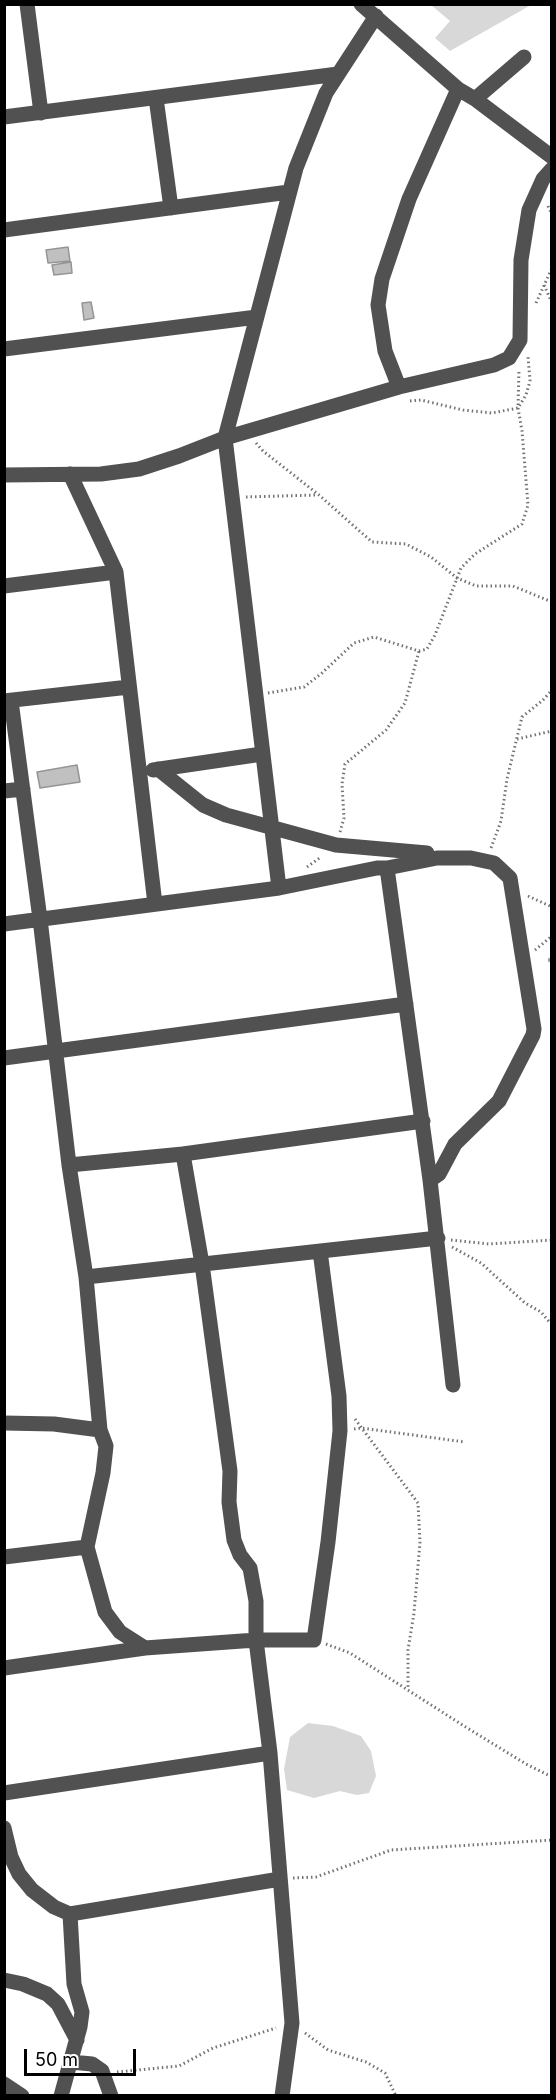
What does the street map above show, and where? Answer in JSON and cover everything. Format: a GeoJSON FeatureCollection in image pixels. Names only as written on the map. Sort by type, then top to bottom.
{"type":"FeatureCollection","features":[{"type":"Feature","properties":{"kind":"street"},"geometry":{"type":"LineString","coordinates":[[27,4],[41,113]]}},
{"type":"Feature","properties":{"kind":"street"},"geometry":{"type":"LineString","coordinates":[[361,4],[458,89],[475,99],[552,157]]}},
{"type":"Feature","properties":{"kind":"street"},"geometry":{"type":"LineString","coordinates":[[279,888],[225,438],[296,168],[326,93],[375,16]]}},
{"type":"Feature","properties":{"kind":"street"},"geometry":{"type":"LineString","coordinates":[[475,99],[524,57]]}},
{"type":"Feature","properties":{"kind":"street"},"geometry":{"type":"LineString","coordinates":[[4,117],[338,74]]}},
{"type":"Feature","properties":{"kind":"street"},"geometry":{"type":"LineString","coordinates":[[399,387],[385,351],[378,305],[382,279],[409,199],[458,89]]}},
{"type":"Feature","properties":{"kind":"street"},"geometry":{"type":"LineString","coordinates":[[156,98],[171,208]]}},
{"type":"Feature","properties":{"kind":"street"},"geometry":{"type":"LineString","coordinates":[[4,475],[101,474],[139,469],[225,438],[399,387],[494,365],[509,358],[520,340],[521,260],[529,210],[543,179],[552,169]]}},
{"type":"Feature","properties":{"kind":"street"},"geometry":{"type":"LineString","coordinates":[[4,230],[290,192]]}},
{"type":"Feature","properties":{"kind":"street"},"geometry":{"type":"LineString","coordinates":[[4,349],[257,317]]}},
{"type":"Feature","properties":{"kind":"street"},"geometry":{"type":"LineString","coordinates":[[70,474],[116,572],[155,904]]}},
{"type":"Feature","properties":{"kind":"street"},"geometry":{"type":"LineString","coordinates":[[4,586],[116,572]]}},
{"type":"Feature","properties":{"kind":"street"},"geometry":{"type":"LineString","coordinates":[[129,687],[8,701],[23,789],[69,1165],[86,1277],[100,1430],[106,1446],[103,1473],[87,1547],[105,1612],[120,1632],[145,1648]]}},
{"type":"Feature","properties":{"kind":"street"},"geometry":{"type":"LineString","coordinates":[[139,773],[262,754]]}},
{"type":"Feature","properties":{"kind":"street"},"geometry":{"type":"LineString","coordinates":[[158,769],[203,805],[226,815],[336,845],[416,853],[460,854],[487,861],[499,867],[510,878],[533,1035],[499,1101],[455,1144],[439,1174],[430,1180]]}},
{"type":"Feature","properties":{"kind":"street"},"geometry":{"type":"LineString","coordinates":[[4,791],[23,789]]}},
{"type":"Feature","properties":{"kind":"street"},"geometry":{"type":"LineString","coordinates":[[4,924],[279,888],[437,858],[471,858]]}},
{"type":"Feature","properties":{"kind":"street"},"geometry":{"type":"LineString","coordinates":[[387,868],[438,1238],[453,1384]]}},
{"type":"Feature","properties":{"kind":"street"},"geometry":{"type":"LineString","coordinates":[[4,1058],[406,1004]]}},
{"type":"Feature","properties":{"kind":"street"},"geometry":{"type":"LineString","coordinates":[[69,1165],[183,1154],[423,1121]]}},
{"type":"Feature","properties":{"kind":"street"},"geometry":{"type":"LineString","coordinates":[[183,1154],[202,1264],[230,1471],[234,1540],[240,1555],[250,1568],[256,1601],[256,1640],[270,1754],[292,2023],[282,2096]]}},
{"type":"Feature","properties":{"kind":"street"},"geometry":{"type":"LineString","coordinates":[[86,1277],[438,1238]]}},
{"type":"Feature","properties":{"kind":"street"},"geometry":{"type":"LineString","coordinates":[[4,1668],[145,1648],[256,1640],[314,1640],[340,1431],[339,1396],[320,1251]]}},
{"type":"Feature","properties":{"kind":"street"},"geometry":{"type":"LineString","coordinates":[[4,1423],[54,1424],[100,1430]]}},
{"type":"Feature","properties":{"kind":"street"},"geometry":{"type":"LineString","coordinates":[[4,1557],[87,1547]]}},
{"type":"Feature","properties":{"kind":"street"},"geometry":{"type":"LineString","coordinates":[[4,1793],[270,1754]]}},
{"type":"Feature","properties":{"kind":"street"},"geometry":{"type":"LineString","coordinates":[[4,1828],[11,1857],[19,1874],[32,1890],[54,1907],[70,1914],[280,1879]]}},
{"type":"Feature","properties":{"kind":"street"},"geometry":{"type":"LineString","coordinates":[[61,2096],[77,2040],[82,2012],[74,1984],[70,1914]]}},
{"type":"Feature","properties":{"kind":"street"},"geometry":{"type":"LineString","coordinates":[[4,1980],[23,1984],[47,1994],[58,2004],[77,2040]]}},
{"type":"Feature","properties":{"kind":"street"},"geometry":{"type":"LineString","coordinates":[[71,2062],[92,2064],[102,2071],[111,2096]]}},
{"type":"Feature","properties":{"kind":"street"},"geometry":{"type":"LineString","coordinates":[[4,2084],[22,2096]]}},
{"type":"Feature","properties":{"kind":"path"},"geometry":{"type":"LineString","coordinates":[[544,284],[552,303]]}},
{"type":"Feature","properties":{"kind":"path"},"geometry":{"type":"LineString","coordinates":[[255,696],[304,687],[354,643],[374,637],[419,651],[427,649],[435,635],[461,568],[475,554],[522,525],[528,505],[518,408],[520,340]]}},
{"type":"Feature","properties":{"kind":"path"},"geometry":{"type":"LineString","coordinates":[[255,441],[263,451],[319,495],[372,542],[406,544],[431,557],[457,578],[476,586],[513,586],[552,602]]}},
{"type":"Feature","properties":{"kind":"path"},"geometry":{"type":"LineString","coordinates":[[232,498],[319,495]]}},
{"type":"Feature","properties":{"kind":"path"},"geometry":{"type":"LineString","coordinates":[[336,845],[344,818],[342,784],[345,764],[386,730],[405,703],[419,651]]}},
{"type":"Feature","properties":{"kind":"path"},"geometry":{"type":"LineString","coordinates":[[487,861],[501,821],[507,779],[522,717],[552,690]]}},
{"type":"Feature","properties":{"kind":"path"},"geometry":{"type":"LineString","coordinates":[[517,739],[552,731]]}},
{"type":"Feature","properties":{"kind":"path"},"geometry":{"type":"LineString","coordinates":[[510,878],[531,899],[552,907]]}},
{"type":"Feature","properties":{"kind":"path"},"geometry":{"type":"LineString","coordinates":[[438,1238],[489,1244],[552,1240]]}},
{"type":"Feature","properties":{"kind":"path"},"geometry":{"type":"LineString","coordinates":[[438,1238],[481,1263],[525,1303],[541,1311],[552,1325]]}},
{"type":"Feature","properties":{"kind":"path"},"geometry":{"type":"LineString","coordinates":[[339,1396],[418,1503],[420,1542],[414,1613],[408,1650],[408,1689]]}},
{"type":"Feature","properties":{"kind":"path"},"geometry":{"type":"LineString","coordinates":[[340,1431],[361,1428],[465,1442]]}},
{"type":"Feature","properties":{"kind":"path"},"geometry":{"type":"LineString","coordinates":[[314,1640],[350,1653],[473,1731],[552,1777]]}},
{"type":"Feature","properties":{"kind":"path"},"geometry":{"type":"LineString","coordinates":[[280,1879],[316,1877],[391,1850],[552,1840]]}},
{"type":"Feature","properties":{"kind":"path"},"geometry":{"type":"LineString","coordinates":[[102,2071],[124,2072],[179,2066],[213,2048],[292,2023],[327,2050],[366,2062],[385,2073],[396,2096]]}},
{"type":"Feature","properties":{"kind":"shaded area"},"geometry":{"type":"Polygon","coordinates":[[[431,5],[531,5],[450,51],[435,38],[450,21],[431,5]]]}},
{"type":"Feature","properties":{"kind":"shaded area"},"geometry":{"type":"Polygon","coordinates":[[[308,1723],[333,1726],[361,1736],[371,1751],[376,1776],[369,1793],[357,1795],[340,1791],[314,1798],[287,1790],[284,1769],[290,1737],[308,1723]]]}},
{"type":"Feature","properties":{"kind":"building"},"geometry":{"type":"Polygon","coordinates":[[[68,247],[70,261],[48,263],[46,250],[68,247]]]}},
{"type":"Feature","properties":{"kind":"building"},"geometry":{"type":"Polygon","coordinates":[[[71,262],[72,273],[54,275],[52,265],[71,262]]]}},
{"type":"Feature","properties":{"kind":"building"},"geometry":{"type":"Polygon","coordinates":[[[91,302],[94,318],[84,320],[82,303],[91,302]]]}},
{"type":"Feature","properties":{"kind":"building"},"geometry":{"type":"Polygon","coordinates":[[[77,765],[80,782],[40,788],[37,772],[77,765]]]}}]}
